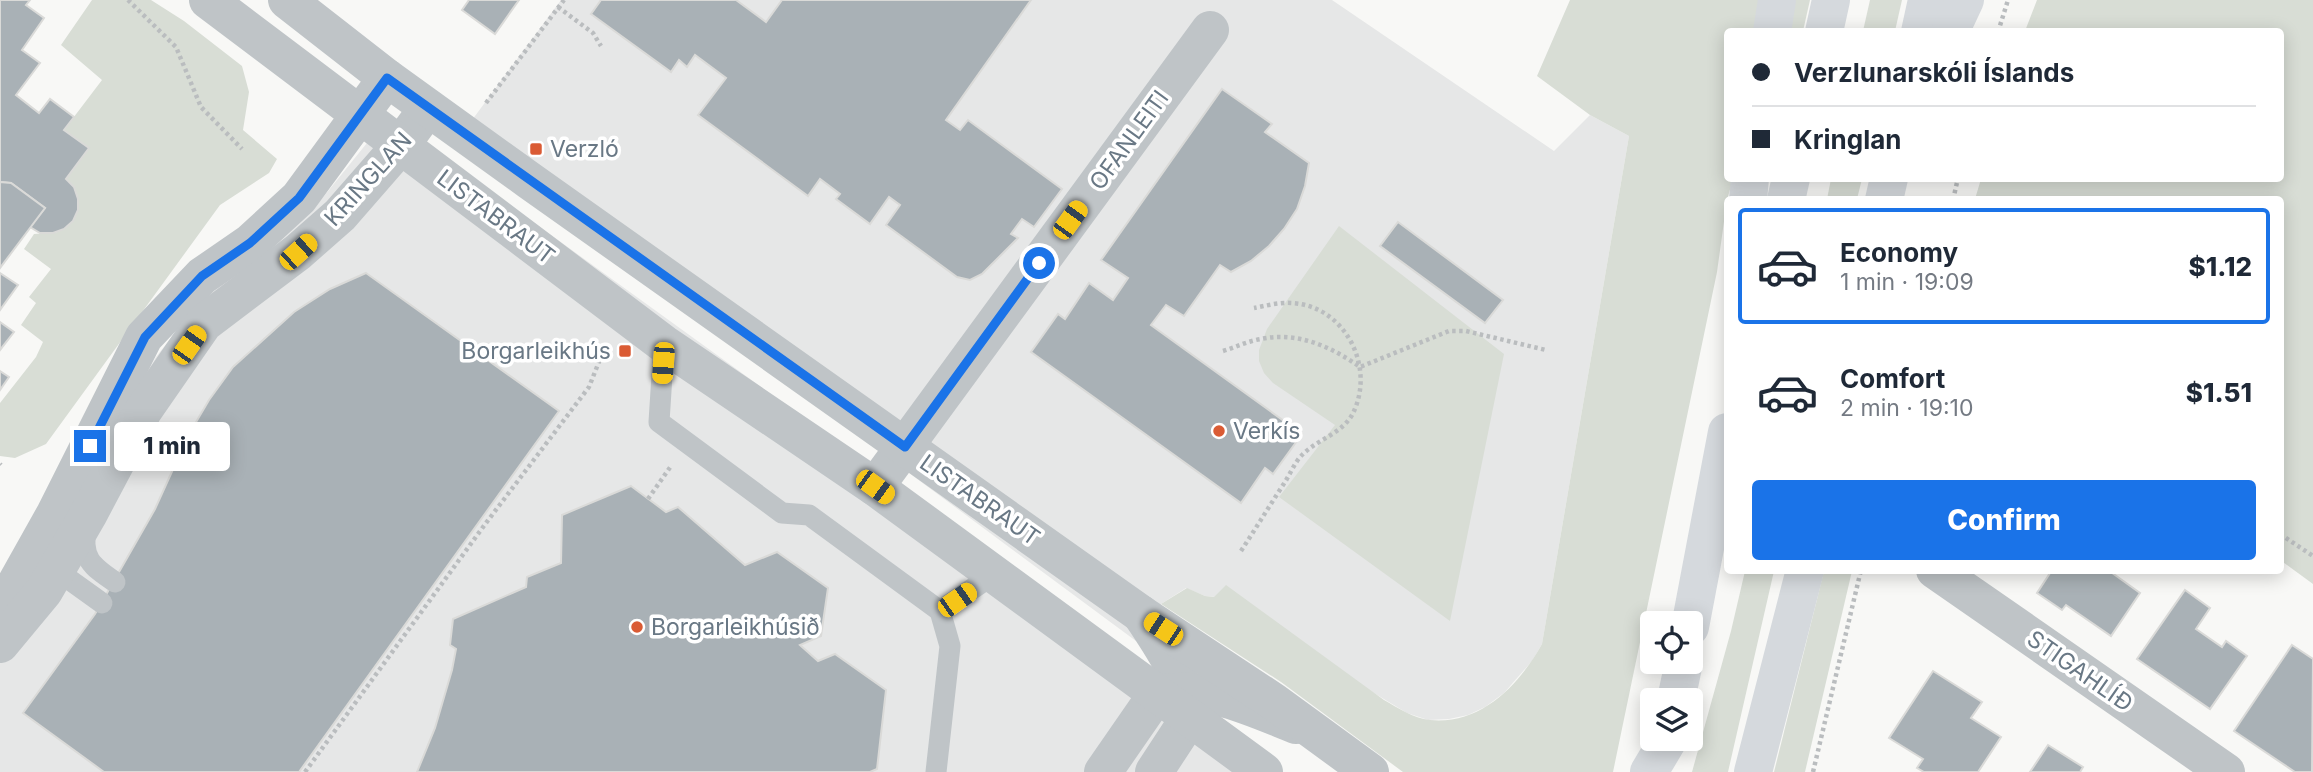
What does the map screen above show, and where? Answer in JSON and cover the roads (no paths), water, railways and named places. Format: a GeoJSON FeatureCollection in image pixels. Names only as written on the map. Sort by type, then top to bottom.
{"type":"FeatureCollection","features":[{"type":"Feature","properties":{"kind":"main road"},"geometry":{"type":"LineString","coordinates":[[1773,28],[1777,0]]}},
{"type":"Feature","properties":{"kind":"main road"},"geometry":{"type":"LineString","coordinates":[[1825,28],[1832,0]]}},
{"type":"Feature","properties":{"kind":"main road"},"geometry":{"type":"LineString","coordinates":[[1921,28],[1927,0]]}},
{"type":"Feature","properties":{"kind":"main road"},"geometry":{"type":"LineString","coordinates":[[1952,28],[1965,0]]}},
{"type":"Feature","properties":{"kind":"main road"},"geometry":{"type":"LineString","coordinates":[[1693,611],[1724,448]]}},
{"type":"Feature","properties":{"kind":"main road"},"geometry":{"type":"LineString","coordinates":[[1753,772],[1804,574]]}},
{"type":"Feature","properties":{"kind":"street","name":"LISTABRAUT"},"geometry":{"type":"LineString","coordinates":[[208,0],[664,344],[875,487],[994,574],[1177,700],[1264,772]]}},
{"type":"Feature","properties":{"kind":"street","name":"LISTABRAUT"},"geometry":{"type":"LineString","coordinates":[[288,0],[428,108],[1141,614],[1274,702],[1370,772]]}},
{"type":"Feature","properties":{"kind":"street","name":"OFANLEITI"},"geometry":{"type":"LineString","coordinates":[[875,487],[1210,30]]}},
{"type":"Feature","properties":{"kind":"street","name":"KRINGLAN"},"geometry":{"type":"LineString","coordinates":[[0,644],[44,591],[55,570],[72,514],[145,337],[202,276],[250,243],[299,198],[387,78]]}},
{"type":"Feature","properties":{"kind":"street","name":"KRINGLAN"},"geometry":{"type":"LineString","coordinates":[[0,612],[72,514],[204,323],[298,252],[340,215],[401,145],[428,108]]}},
{"type":"Feature","properties":{"kind":"street","name":"STIGAHLÍÐ"},"geometry":{"type":"LineString","coordinates":[[1941,574],[2226,772]]}},
{"type":"Feature","properties":{"kind":"street"},"geometry":{"type":"LineString","coordinates":[[1141,614],[1178,674],[1177,700],[1154,772]]}},
{"type":"Feature","properties":{"kind":"street"},"geometry":{"type":"LineString","coordinates":[[1103,772],[1177,700],[1223,699],[1317,734]]}},
{"type":"Feature","properties":{"kind":"lane"},"geometry":{"type":"LineString","coordinates":[[202,276],[198,300],[204,323]]}},
{"type":"Feature","properties":{"kind":"lane"},"geometry":{"type":"LineString","coordinates":[[664,344],[659,422],[782,513],[809,515],[940,611],[950,646],[936,772]]}},
{"type":"Feature","properties":{"kind":"lane"},"geometry":{"type":"LineString","coordinates":[[72,514],[85,537],[86,554],[93,567],[115,582]]}},
{"type":"Feature","properties":{"kind":"lane"},"geometry":{"type":"LineString","coordinates":[[55,570],[102,603]]}},
{"type":"Feature","properties":{"kind":"lane"},"geometry":{"type":"LineString","coordinates":[[940,611],[994,574]]}},
{"type":"Feature","properties":{"kind":"place","name":"Verzló"},"geometry":{"type":"Point","coordinates":[536,149]}},
{"type":"Feature","properties":{"kind":"place","name":"Borgarleikhús"},"geometry":{"type":"Point","coordinates":[625,351]}},
{"type":"Feature","properties":{"kind":"place","name":"Verkís"},"geometry":{"type":"Point","coordinates":[1219,431]}},
{"type":"Feature","properties":{"kind":"place","name":"Borgarleikhúsið"},"geometry":{"type":"Point","coordinates":[637,627]}}]}
